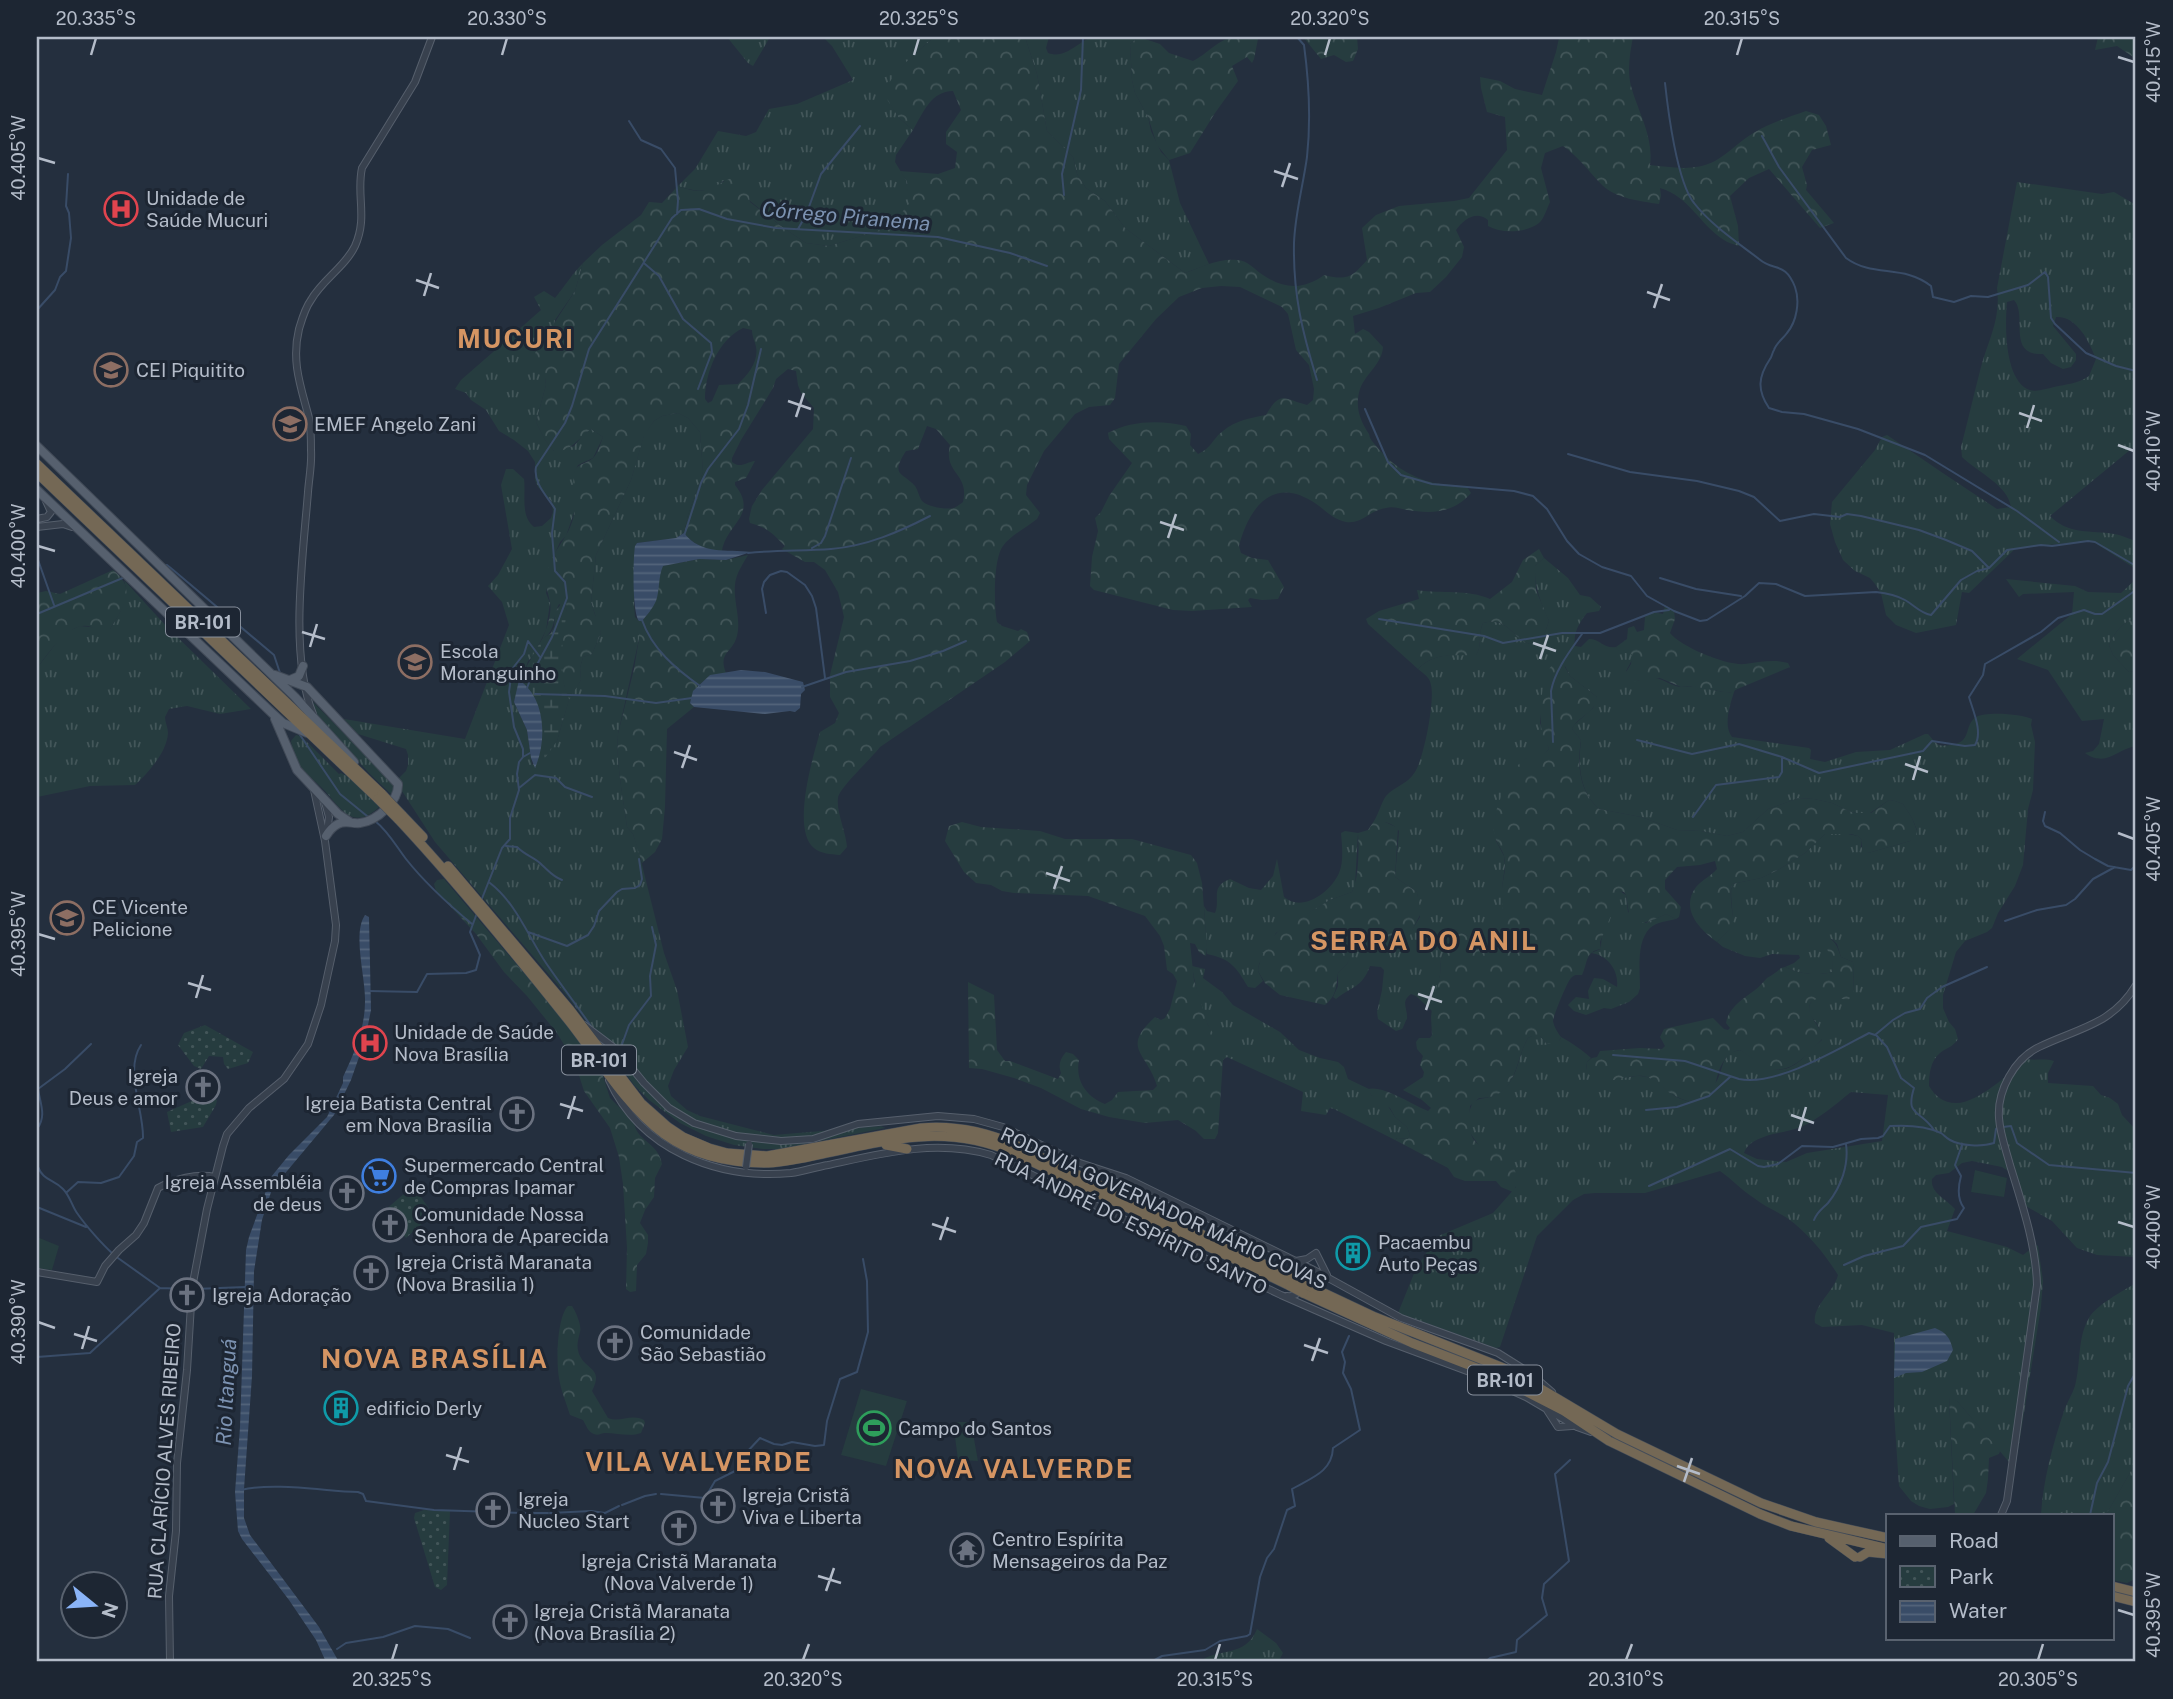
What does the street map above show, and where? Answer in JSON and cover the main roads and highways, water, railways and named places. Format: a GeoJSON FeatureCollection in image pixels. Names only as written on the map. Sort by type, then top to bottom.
{"type":"FeatureCollection","features":[{"type":"Feature","properties":{"kind":"highway","name":"RODOVIA GOVERNADOR MÁRIO COVAS"},"geometry":{"type":"LineString","coordinates":[[37,464],[369,781],[380,796]]}},
{"type":"Feature","properties":{"kind":"highway","name":"RODOVIA GOVERNADOR MÁRIO COVAS"},"geometry":{"type":"LineString","coordinates":[[37,473],[437,852],[579,1022],[648,1111],[675,1132],[709,1148],[737,1154],[767,1156],[921,1128],[947,1127],[975,1131],[1018,1146],[1292,1282]]}},
{"type":"Feature","properties":{"kind":"highway","name":"RODOVIA GOVERNADOR MÁRIO COVAS"},"geometry":{"type":"LineString","coordinates":[[400,817],[539,984],[646,1119],[681,1144],[711,1156],[742,1162],[773,1163],[918,1136],[967,1138],[995,1146],[1292,1282],[1511,1371],[1617,1434],[1761,1503],[1816,1522],[1886,1535]]}},
{"type":"Feature","properties":{"kind":"highway"},"geometry":{"type":"LineString","coordinates":[[878,1143],[907,1149]]}},
{"type":"Feature","properties":{"kind":"highway","name":"RODOVIA GOVERNADOR MÁRIO COVAS"},"geometry":{"type":"LineString","coordinates":[[1305,1287],[1412,1343],[1492,1374],[1564,1411],[1628,1451],[1750,1510],[1791,1526],[1886,1549]]}},
{"type":"Feature","properties":{"kind":"highway"},"geometry":{"type":"LineString","coordinates":[[1816,1532],[1834,1540],[1857,1557],[1868,1552],[1886,1554]]}},
{"type":"Feature","properties":{"kind":"highway"},"geometry":{"type":"LineString","coordinates":[[1834,1540],[1840,1559]]}},
{"type":"Feature","properties":{"kind":"highway"},"geometry":{"type":"LineString","coordinates":[[2114,1586],[2136,1592]]}},
{"type":"Feature","properties":{"kind":"highway"},"geometry":{"type":"LineString","coordinates":[[2114,1596],[2136,1602]]}},
{"type":"Feature","properties":{"kind":"main road"},"geometry":{"type":"LineString","coordinates":[[37,446],[265,668],[369,781]]}},
{"type":"Feature","properties":{"kind":"main road"},"geometry":{"type":"LineString","coordinates":[[37,490],[283,723],[308,734],[343,765]]}},
{"type":"Feature","properties":{"kind":"main road"},"geometry":{"type":"LineString","coordinates":[[287,680],[297,677],[303,666]]}},
{"type":"Feature","properties":{"kind":"main road"},"geometry":{"type":"LineString","coordinates":[[265,668],[275,675],[307,687],[398,784],[394,799],[373,818],[361,823],[350,822],[334,826],[325,839]]}},
{"type":"Feature","properties":{"kind":"main road","name":"RUA CLARÍCIO ALVES RIBEIRO"},"geometry":{"type":"LineString","coordinates":[[272,713],[295,767],[338,814],[350,822]]}},
{"type":"Feature","properties":{"kind":"main road"},"geometry":{"type":"LineString","coordinates":[[287,748],[291,734],[300,730]]}},
{"type":"Feature","properties":{"kind":"water"},"geometry":{"type":"Polygon","coordinates":[[[684,533],[706,548],[751,552],[726,560],[699,559],[663,566],[656,601],[642,621],[639,621],[634,597],[635,546],[637,543],[676,538],[684,533]]]}},
{"type":"Feature","properties":{"kind":"water"},"geometry":{"type":"Polygon","coordinates":[[[741,670],[765,672],[803,682],[805,690],[801,694],[800,708],[795,712],[765,714],[694,707],[690,703],[693,691],[710,675],[741,670]]]}},
{"type":"Feature","properties":{"kind":"water"},"geometry":{"type":"Polygon","coordinates":[[[519,680],[535,698],[542,721],[541,745],[535,768],[527,730],[514,702],[519,680]]]}},
{"type":"Feature","properties":{"kind":"water","name":"Rio Itanguá"},"geometry":{"type":"Polygon","coordinates":[[[365,915],[369,917],[371,1010],[365,1040],[351,1080],[334,1115],[272,1189],[262,1220],[254,1271],[252,1376],[244,1518],[250,1535],[319,1627],[339,1662],[326,1662],[316,1640],[238,1531],[235,1492],[246,1250],[271,1177],[327,1117],[355,1050],[365,1012],[360,933],[365,915]]]}},
{"type":"Feature","properties":{"kind":"water"},"geometry":{"type":"Polygon","coordinates":[[[1935,1328],[1951,1342],[1953,1350],[1947,1361],[1922,1372],[1906,1373],[1894,1378],[1895,1339],[1935,1328]]]}},
{"type":"Feature","properties":{"kind":"waterway"},"geometry":{"type":"LineString","coordinates":[[1064,195],[1062,174],[1081,90],[1083,37]]}},
{"type":"Feature","properties":{"kind":"waterway"},"geometry":{"type":"LineString","coordinates":[[1297,37],[1304,45],[1309,115],[1307,157],[1297,211],[1294,262],[1303,329],[1317,380]]}},
{"type":"Feature","properties":{"kind":"waterway"},"geometry":{"type":"LineString","coordinates":[[1665,83],[1678,163],[1694,203],[1733,240],[1764,263],[1787,273],[1797,293],[1793,323],[1775,348],[1761,378],[1762,395],[1769,408],[1804,414],[1858,429],[1925,455],[2017,511],[2059,542]]}},
{"type":"Feature","properties":{"kind":"waterway"},"geometry":{"type":"LineString","coordinates":[[629,121],[641,140],[661,149],[675,168],[677,214]]}},
{"type":"Feature","properties":{"kind":"waterway"},"geometry":{"type":"LineString","coordinates":[[798,229],[821,174],[860,126]]}},
{"type":"Feature","properties":{"kind":"waterway"},"geometry":{"type":"LineString","coordinates":[[1762,136],[1779,167],[1846,258],[1867,268],[1920,279],[1931,286],[1933,297],[1954,302],[1971,296],[1988,297],[2028,285],[2045,272],[2048,277],[2051,318],[2055,324],[2086,353],[2136,371]]}},
{"type":"Feature","properties":{"kind":"waterway"},"geometry":{"type":"LineString","coordinates":[[37,310],[55,290],[60,277],[66,271],[71,238],[66,206],[68,174]]}},
{"type":"Feature","properties":{"kind":"waterway","name":"Córrego Piranema"},"geometry":{"type":"LineString","coordinates":[[527,688],[552,637],[567,598],[565,582],[555,571],[552,533],[555,509],[539,484],[536,467],[565,423],[589,349],[672,218],[681,210],[699,209],[727,219],[776,228],[938,237],[1010,253],[1047,266]]}},
{"type":"Feature","properties":{"kind":"waterway"},"geometry":{"type":"LineString","coordinates":[[645,264],[659,276],[683,319],[711,343],[712,352],[698,389]]}},
{"type":"Feature","properties":{"kind":"waterway"},"geometry":{"type":"LineString","coordinates":[[684,536],[708,469],[739,429],[748,405],[761,349]]}},
{"type":"Feature","properties":{"kind":"waterway"},"geometry":{"type":"LineString","coordinates":[[1365,409],[1388,462],[1401,475],[1432,484],[1514,491],[1533,496],[1547,509],[1567,541],[1579,554],[1602,567],[1631,576],[1647,596],[1700,621],[1707,620],[1745,596],[1759,583],[1776,584],[1805,596],[1876,592],[1887,594],[1902,598],[1920,611],[1931,615],[1961,580],[1989,568],[2007,550],[2041,545],[2095,542],[2136,566]]}},
{"type":"Feature","properties":{"kind":"waterway"},"geometry":{"type":"LineString","coordinates":[[1568,454],[1630,472],[1697,481],[1739,491],[1754,497],[1780,521],[1814,514],[1840,517],[1847,514],[1919,530],[1972,551],[1988,567]]}},
{"type":"Feature","properties":{"kind":"waterway"},"geometry":{"type":"LineString","coordinates":[[812,548],[821,543],[825,536],[851,458]]}},
{"type":"Feature","properties":{"kind":"waterway"},"geometry":{"type":"LineString","coordinates":[[748,553],[857,545],[895,533],[930,516]]}},
{"type":"Feature","properties":{"kind":"waterway"},"geometry":{"type":"LineString","coordinates":[[37,557],[54,605]]}},
{"type":"Feature","properties":{"kind":"waterway"},"geometry":{"type":"LineString","coordinates":[[164,566],[172,569],[274,655],[280,673]]}},
{"type":"Feature","properties":{"kind":"waterway"},"geometry":{"type":"LineString","coordinates":[[766,613],[762,589],[770,575],[787,572],[805,585],[816,608],[825,678]]}},
{"type":"Feature","properties":{"kind":"waterway"},"geometry":{"type":"LineString","coordinates":[[37,614],[125,577]]}},
{"type":"Feature","properties":{"kind":"waterway"},"geometry":{"type":"LineString","coordinates":[[1660,578],[1696,589],[1741,596]]}},
{"type":"Feature","properties":{"kind":"waterway"},"geometry":{"type":"LineString","coordinates":[[1637,740],[1692,754],[1739,744],[1782,757],[1819,773],[1923,751],[1932,741],[1975,745],[1978,728],[1969,697],[1983,675],[1985,664],[2041,632],[2058,618],[2084,610],[2102,614],[2136,590]]}},
{"type":"Feature","properties":{"kind":"waterway"},"geometry":{"type":"LineString","coordinates":[[1379,619],[1484,636],[1503,643],[1562,633],[1600,633],[1654,612],[1669,610]]}},
{"type":"Feature","properties":{"kind":"waterway"},"geometry":{"type":"LineString","coordinates":[[642,620],[652,640],[666,657],[700,686]]}},
{"type":"Feature","properties":{"kind":"waterway"},"geometry":{"type":"LineString","coordinates":[[1553,742],[1553,683],[1582,634]]}},
{"type":"Feature","properties":{"kind":"waterway","name":"Córrego Piranema"},"geometry":{"type":"LineString","coordinates":[[481,901],[502,848],[510,839],[510,818],[519,790],[517,774],[523,749],[514,727],[509,692],[512,669],[524,654],[528,641],[540,657]]}},
{"type":"Feature","properties":{"kind":"waterway"},"geometry":{"type":"LineString","coordinates":[[802,687],[846,672],[910,661],[966,641]]}},
{"type":"Feature","properties":{"kind":"waterway"},"geometry":{"type":"LineString","coordinates":[[535,694],[605,696],[656,703],[692,698]]}},
{"type":"Feature","properties":{"kind":"waterway"},"geometry":{"type":"LineString","coordinates":[[298,732],[340,794],[367,816]]}},
{"type":"Feature","properties":{"kind":"waterway","name":"Córrego Piranema"},"geometry":{"type":"LineString","coordinates":[[523,757],[530,753]]}},
{"type":"Feature","properties":{"kind":"waterway"},"geometry":{"type":"LineString","coordinates":[[1693,817],[1716,785],[1779,777],[1782,772],[1782,758]]}},
{"type":"Feature","properties":{"kind":"waterway"},"geometry":{"type":"LineString","coordinates":[[519,788],[535,775],[556,778],[565,787],[592,797]]}},
{"type":"Feature","properties":{"kind":"waterway"},"geometry":{"type":"LineString","coordinates":[[2045,812],[2045,826],[2060,833],[2095,859],[2108,866],[2131,870],[2136,865]]}},
{"type":"Feature","properties":{"kind":"waterway"},"geometry":{"type":"LineString","coordinates":[[375,821],[421,876],[472,924]]}},
{"type":"Feature","properties":{"kind":"waterway"},"geometry":{"type":"LineString","coordinates":[[506,846],[517,847],[562,880]]}},
{"type":"Feature","properties":{"kind":"waterway"},"geometry":{"type":"LineString","coordinates":[[528,932],[567,946],[588,935],[599,911],[617,892],[640,885],[642,879],[639,859]]}},
{"type":"Feature","properties":{"kind":"waterway"},"geometry":{"type":"LineString","coordinates":[[2005,921],[2037,910],[2066,905],[2093,879],[2115,867]]}},
{"type":"Feature","properties":{"kind":"waterway"},"geometry":{"type":"LineString","coordinates":[[490,883],[507,900],[546,963],[593,1029]]}},
{"type":"Feature","properties":{"kind":"waterway","name":"Córrego Piranema"},"geometry":{"type":"LineString","coordinates":[[369,991],[417,992],[427,974],[466,973],[476,970],[480,955],[470,932],[477,913]]}},
{"type":"Feature","properties":{"kind":"waterway"},"geometry":{"type":"LineString","coordinates":[[620,1050],[629,1025],[651,996],[650,976],[656,945],[652,927]]}},
{"type":"Feature","properties":{"kind":"waterway"},"geometry":{"type":"LineString","coordinates":[[1613,1055],[1685,1061],[1739,1079],[1770,1078],[1805,1065],[1869,1033],[1875,1035],[1905,1013],[1920,1009],[1927,998],[1942,987],[1987,967]]}},
{"type":"Feature","properties":{"kind":"waterway"},"geometry":{"type":"LineString","coordinates":[[1876,1035],[1887,1047],[1901,1078],[1914,1088],[1911,1104],[1915,1112],[1934,1130]]}},
{"type":"Feature","properties":{"kind":"waterway"},"geometry":{"type":"LineString","coordinates":[[603,1042],[609,1051],[616,1054]]}},
{"type":"Feature","properties":{"kind":"waterway"},"geometry":{"type":"LineString","coordinates":[[37,1129],[42,1119],[38,1089],[65,1069],[91,1044]]}},
{"type":"Feature","properties":{"kind":"waterway"},"geometry":{"type":"LineString","coordinates":[[67,1192],[78,1182],[101,1183],[119,1177],[134,1156],[137,1142],[143,1138],[134,1078],[136,1055],[141,1045]]}},
{"type":"Feature","properties":{"kind":"waterway"},"geometry":{"type":"LineString","coordinates":[[1646,1110],[1677,1107],[1709,1096],[1730,1077]]}},
{"type":"Feature","properties":{"kind":"waterway"},"geometry":{"type":"LineString","coordinates":[[1649,1186],[1730,1149],[1764,1167],[1778,1164],[1802,1146],[1833,1147],[1861,1139],[1878,1138],[1883,1136],[1890,1126],[1929,1129],[1966,1145],[1994,1143],[1998,1127]]}},
{"type":"Feature","properties":{"kind":"waterway"},"geometry":{"type":"LineString","coordinates":[[2003,1127],[2011,1126],[2017,1143],[2049,1165],[2136,1173]]}},
{"type":"Feature","properties":{"kind":"waterway"},"geometry":{"type":"LineString","coordinates":[[1814,1220],[1833,1197],[1840,1183],[1845,1168],[1846,1144]]}},
{"type":"Feature","properties":{"kind":"waterway"},"geometry":{"type":"LineString","coordinates":[[1844,1265],[1864,1256],[1903,1246],[1921,1227],[1957,1219],[1964,1208],[1959,1193],[1961,1176],[1955,1165],[1962,1145]]}},
{"type":"Feature","properties":{"kind":"waterway"},"geometry":{"type":"LineString","coordinates":[[37,1165],[45,1177],[65,1192],[94,1235],[113,1254]]}},
{"type":"Feature","properties":{"kind":"waterway"},"geometry":{"type":"LineString","coordinates":[[37,1207],[86,1227]]}},
{"type":"Feature","properties":{"kind":"waterway"},"geometry":{"type":"LineString","coordinates":[[118,1258],[160,1288],[189,1289]]}},
{"type":"Feature","properties":{"kind":"waterway"},"geometry":{"type":"LineString","coordinates":[[661,1494],[705,1498],[715,1481],[743,1467],[746,1453],[760,1438],[782,1445],[792,1442],[824,1445],[827,1421],[840,1379],[857,1372],[868,1332],[867,1281],[863,1259]]}},
{"type":"Feature","properties":{"kind":"waterway"},"geometry":{"type":"LineString","coordinates":[[195,1289],[245,1287]]}},
{"type":"Feature","properties":{"kind":"waterway"},"geometry":{"type":"LineString","coordinates":[[37,1357],[90,1353],[160,1288]]}},
{"type":"Feature","properties":{"kind":"waterway"},"geometry":{"type":"LineString","coordinates":[[1151,1662],[1162,1656],[1205,1650],[1220,1641],[1250,1634],[1260,1577],[1267,1558],[1274,1549],[1287,1510],[1295,1506],[1292,1489],[1325,1469],[1333,1448],[1360,1430],[1351,1389],[1343,1373],[1345,1362],[1342,1352],[1349,1336]]}},
{"type":"Feature","properties":{"kind":"waterway"},"geometry":{"type":"LineString","coordinates":[[2090,1514],[2097,1483],[2108,1462],[2128,1386],[2136,1372]]}},
{"type":"Feature","properties":{"kind":"waterway"},"geometry":{"type":"LineString","coordinates":[[1485,1662],[1490,1658],[1516,1652],[1517,1640],[1547,1615],[1542,1598],[1544,1584],[1569,1561],[1555,1474],[1570,1460]]}},
{"type":"Feature","properties":{"kind":"waterway"},"geometry":{"type":"LineString","coordinates":[[241,1490],[284,1487],[358,1492],[363,1494],[366,1501],[434,1510],[521,1513]]}},
{"type":"Feature","properties":{"kind":"waterway"},"geometry":{"type":"LineString","coordinates":[[622,1505],[656,1494]]}},
{"type":"Feature","properties":{"kind":"waterway"},"geometry":{"type":"LineString","coordinates":[[550,1513],[605,1513],[619,1506]]}},
{"type":"Feature","properties":{"kind":"waterway"},"geometry":{"type":"LineString","coordinates":[[526,1513],[548,1513]]}},
{"type":"Feature","properties":{"kind":"waterway"},"geometry":{"type":"LineString","coordinates":[[337,1649],[346,1643],[383,1637],[415,1626],[448,1629],[470,1638]]}},
{"type":"Feature","properties":{"kind":"place","name":"Unidade de Saúde Mucuri"},"geometry":{"type":"Point","coordinates":[121,209]}},
{"type":"Feature","properties":{"kind":"place","name":"CEI Piquitito"},"geometry":{"type":"Point","coordinates":[111,370]}},
{"type":"Feature","properties":{"kind":"place","name":"EMEF Angelo Zani"},"geometry":{"type":"Point","coordinates":[290,424]}},
{"type":"Feature","properties":{"kind":"place","name":"Escola Moranguinho"},"geometry":{"type":"Point","coordinates":[415,662]}},
{"type":"Feature","properties":{"kind":"place","name":"CE Vicente Pelicione"},"geometry":{"type":"Point","coordinates":[67,918]}},
{"type":"Feature","properties":{"kind":"place","name":"Unidade de Saúde Nova Brasília"},"geometry":{"type":"Point","coordinates":[370,1043]}},
{"type":"Feature","properties":{"kind":"place","name":"Igreja Deus e amor"},"geometry":{"type":"Point","coordinates":[203,1087]}},
{"type":"Feature","properties":{"kind":"place","name":"Igreja Batista Central em Nova Brasília"},"geometry":{"type":"Point","coordinates":[517,1114]}},
{"type":"Feature","properties":{"kind":"place","name":"Supermercado Central de Compras Ipamar"},"geometry":{"type":"Point","coordinates":[379,1176]}},
{"type":"Feature","properties":{"kind":"place","name":"Igreja Assembléia de deus"},"geometry":{"type":"Point","coordinates":[347,1193]}},
{"type":"Feature","properties":{"kind":"place","name":"Comunidade Nossa Senhora de Aparecida"},"geometry":{"type":"Point","coordinates":[390,1225]}},
{"type":"Feature","properties":{"kind":"place","name":"Pacaembu Auto Peças"},"geometry":{"type":"Point","coordinates":[1353,1253]}},
{"type":"Feature","properties":{"kind":"place","name":"Igreja Cristã Maranata (Nova Brasilia 1)"},"geometry":{"type":"Point","coordinates":[371,1273]}},
{"type":"Feature","properties":{"kind":"place","name":"Igreja Adoração"},"geometry":{"type":"Point","coordinates":[187,1295]}},
{"type":"Feature","properties":{"kind":"place","name":"Comunidade São Sebastião"},"geometry":{"type":"Point","coordinates":[615,1343]}},
{"type":"Feature","properties":{"kind":"place","name":"edificio Derly"},"geometry":{"type":"Point","coordinates":[341,1408]}},
{"type":"Feature","properties":{"kind":"place","name":"Campo do Santos"},"geometry":{"type":"Point","coordinates":[874,1428]}},
{"type":"Feature","properties":{"kind":"place","name":"Igreja Cristã Viva e Liberta"},"geometry":{"type":"Point","coordinates":[718,1506]}},
{"type":"Feature","properties":{"kind":"place","name":"Igreja Nucleo Start"},"geometry":{"type":"Point","coordinates":[493,1510]}},
{"type":"Feature","properties":{"kind":"place","name":"Igreja Cristã Maranata (Nova Valverde 1)"},"geometry":{"type":"Point","coordinates":[679,1528]}},
{"type":"Feature","properties":{"kind":"place","name":"Centro Espírita Mensageiros da Paz"},"geometry":{"type":"Point","coordinates":[967,1550]}},
{"type":"Feature","properties":{"kind":"place","name":"Igreja Cristã Maranata (Nova Brasília 2)"},"geometry":{"type":"Point","coordinates":[510,1622]}},
{"type":"Feature","properties":{"kind":"district","name":"MUCURI"},"geometry":{"type":"Point","coordinates":[516,338]}},
{"type":"Feature","properties":{"kind":"district","name":"SERRA DO ANIL"},"geometry":{"type":"Point","coordinates":[1424,940]}},
{"type":"Feature","properties":{"kind":"district","name":"NOVA BRASÍLIA"},"geometry":{"type":"Point","coordinates":[435,1358]}},
{"type":"Feature","properties":{"kind":"district","name":"VILA VALVERDE"},"geometry":{"type":"Point","coordinates":[699,1461]}},
{"type":"Feature","properties":{"kind":"district","name":"NOVA VALVERDE"},"geometry":{"type":"Point","coordinates":[1014,1468]}}]}
